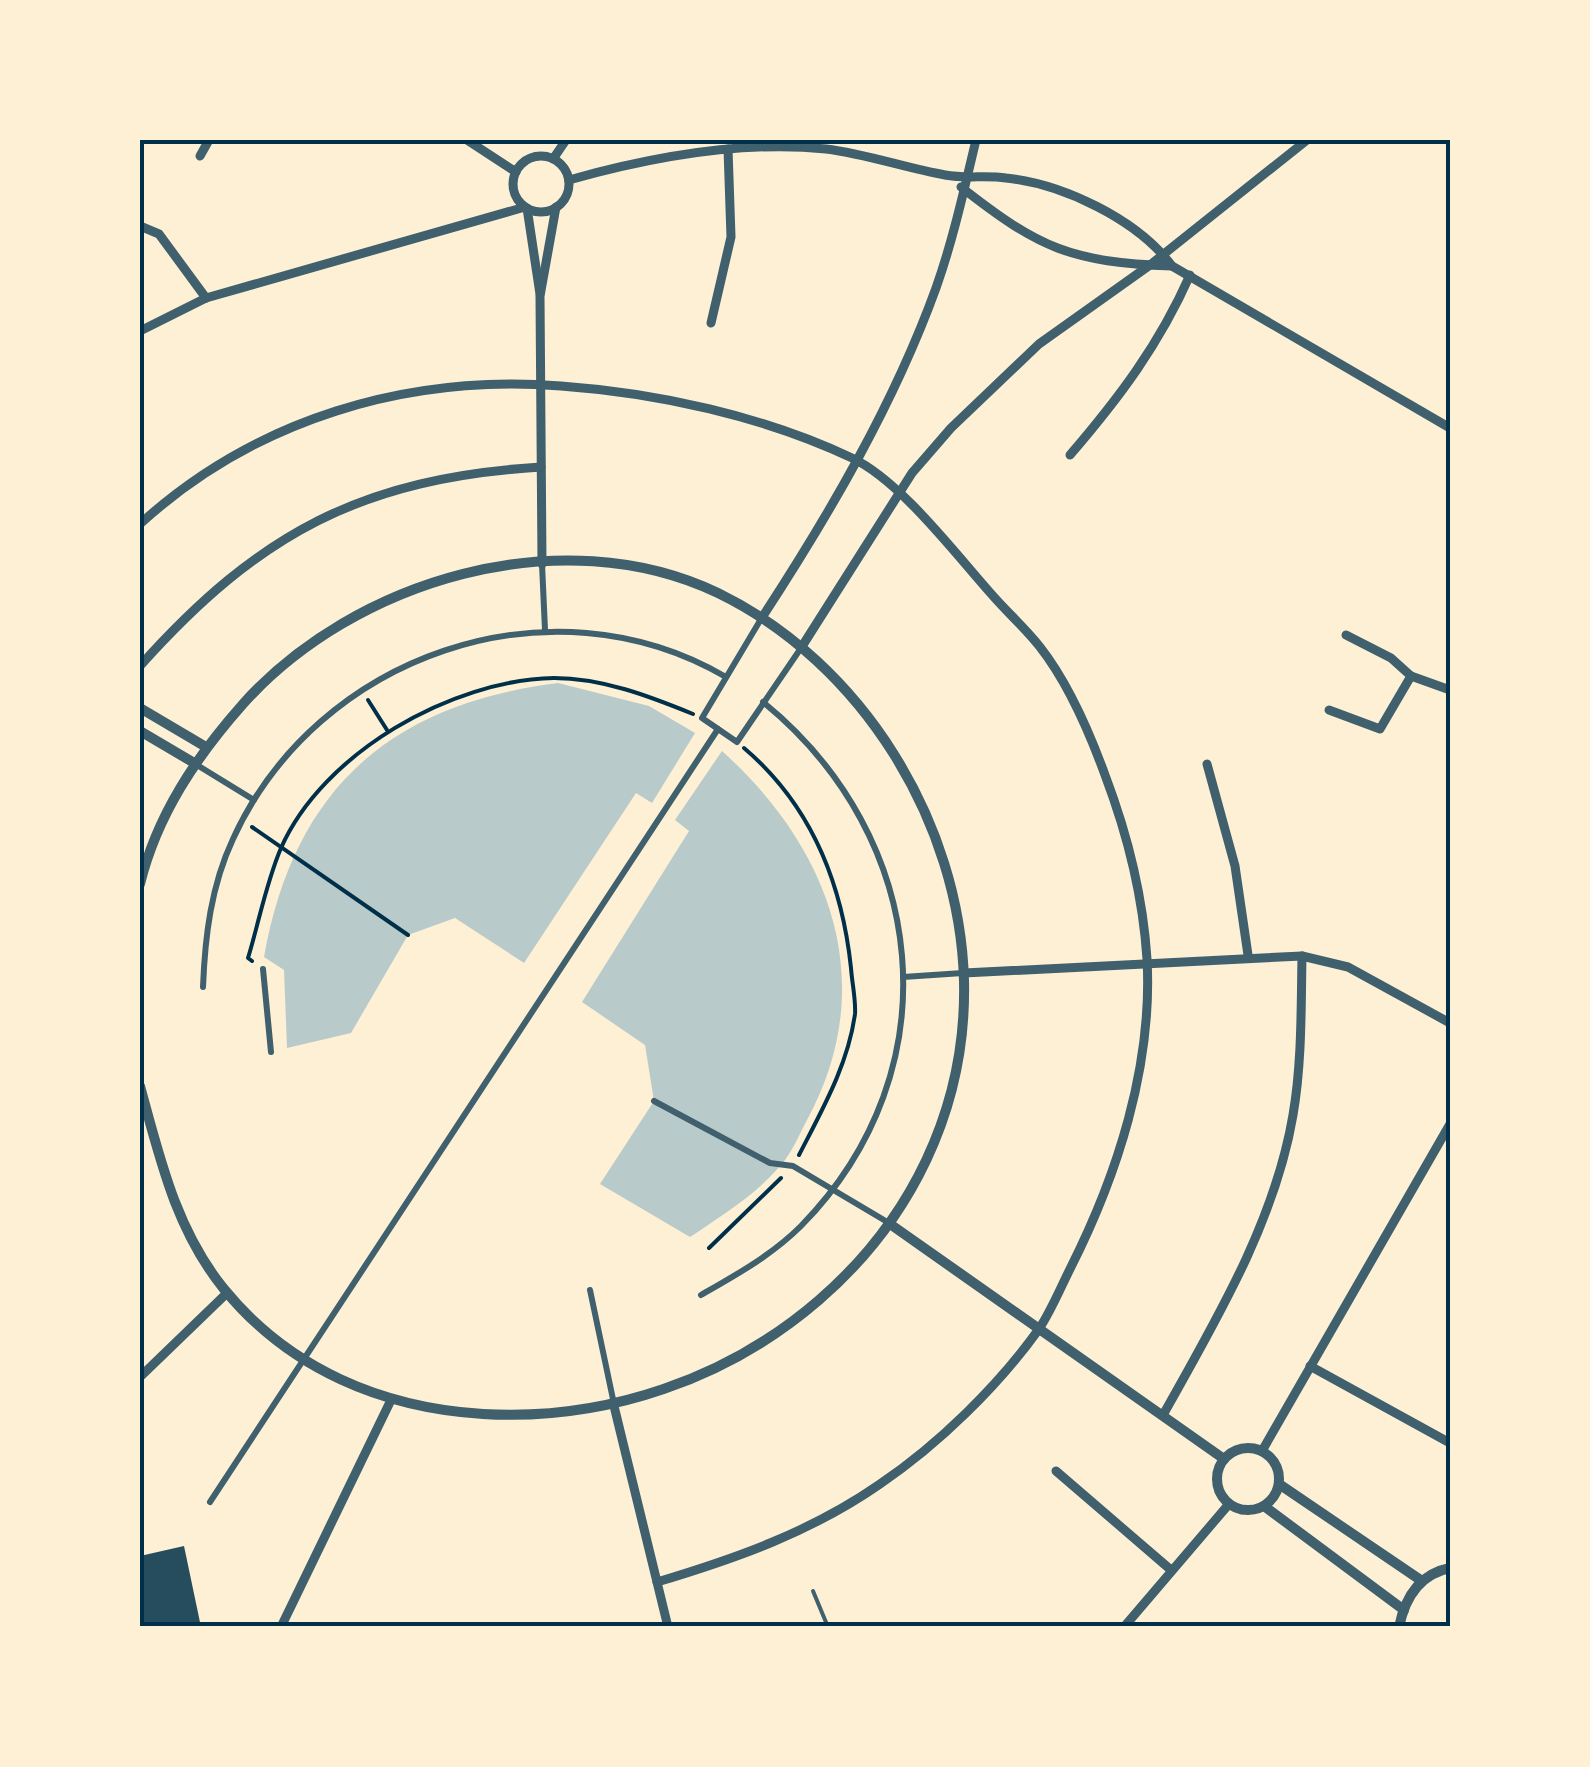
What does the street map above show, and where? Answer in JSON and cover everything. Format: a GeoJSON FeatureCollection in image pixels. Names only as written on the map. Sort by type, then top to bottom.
{"type":"FeatureCollection","features":[{"type":"Feature","properties":{"kind":"street"},"geometry":{"type":"LineString","coordinates":[[200,156],[209,140]]}},
{"type":"Feature","properties":{"kind":"street"},"geometry":{"type":"LineString","coordinates":[[467,140],[516,172]]}},
{"type":"Feature","properties":{"kind":"street"},"geometry":{"type":"LineString","coordinates":[[553,159],[566,140]]}},
{"type":"Feature","properties":{"kind":"street"},"geometry":{"type":"LineString","coordinates":[[976,140],[950,247],[920,329],[822,523],[702,718],[737,742],[932,448],[1006,372],[1073,316],[1150,265],[1301,141]]}},
{"type":"Feature","properties":{"kind":"street"},"geometry":{"type":"LineString","coordinates":[[569,180],[623,166],[728,149],[780,146],[828,150],[948,176],[1011,178],[1052,188],[1121,223],[1164,254],[1172,266]]}},
{"type":"Feature","properties":{"kind":"street"},"geometry":{"type":"LineString","coordinates":[[711,323],[731,236],[728,149]]}},
{"type":"Feature","properties":{"kind":"street"},"geometry":{"type":"LineString","coordinates":[[540,296],[533,272],[526,208],[515,193],[516,172],[536,156],[553,159],[569,180],[568,191],[556,208],[540,296],[538,384],[545,630]]}},
{"type":"Feature","properties":{"kind":"street"},"geometry":{"type":"LineString","coordinates":[[948,176],[999,218],[1050,248],[1095,260],[1172,266],[1450,428]]}},
{"type":"Feature","properties":{"kind":"street"},"geometry":{"type":"LineString","coordinates":[[140,331],[206,298],[526,208],[556,208]]}},
{"type":"Feature","properties":{"kind":"street"},"geometry":{"type":"LineString","coordinates":[[140,226],[160,234],[206,298]]}},
{"type":"Feature","properties":{"kind":"street"},"geometry":{"type":"LineString","coordinates":[[1070,455],[1132,383],[1164,332],[1190,276]]}},
{"type":"Feature","properties":{"kind":"street"},"geometry":{"type":"LineString","coordinates":[[140,524],[190,484],[269,435],[338,409],[462,384],[538,384],[630,394],[707,409],[856,460],[898,495],[1041,648],[1096,750],[1118,808],[1137,885],[1147,962],[1143,1041],[1120,1146],[1096,1217],[1040,1327],[962,1416],[882,1482],[794,1536],[657,1582]]}},
{"type":"Feature","properties":{"kind":"street"},"geometry":{"type":"LineString","coordinates":[[140,666],[228,577],[296,530],[378,494],[438,477],[540,467]]}},
{"type":"Feature","properties":{"kind":"street"},"geometry":{"type":"LineString","coordinates":[[140,884],[160,827],[206,746],[275,672],[360,613],[455,576],[542,564],[618,567],[666,576],[713,591],[801,648],[851,697],[908,777],[945,865],[959,925],[964,973],[960,1046],[948,1105],[922,1170],[890,1224],[844,1280],[771,1340],[683,1385],[614,1406],[508,1416],[441,1411],[391,1400],[304,1360],[270,1336],[227,1293],[179,1216],[144,1119],[140,1086]]}},
{"type":"Feature","properties":{"kind":"street"},"geometry":{"type":"LineString","coordinates":[[203,986],[213,897],[243,820],[296,743],[362,690],[436,651],[491,636],[545,630],[604,634],[659,647],[726,677]]}},
{"type":"Feature","properties":{"kind":"street"},"geometry":{"type":"LineString","coordinates":[[1346,635],[1400,663],[1411,676],[1450,690]]}},
{"type":"Feature","properties":{"kind":"street"},"geometry":{"type":"LineString","coordinates":[[1328,710],[1380,729],[1411,676]]}},
{"type":"Feature","properties":{"kind":"street"},"geometry":{"type":"LineString","coordinates":[[701,1295],[753,1265],[800,1226],[834,1187],[867,1134],[887,1084],[899,1031],[903,977],[898,923],[886,870],[865,820],[836,774],[801,733],[764,702]]}},
{"type":"Feature","properties":{"kind":"street"},"geometry":{"type":"LineString","coordinates":[[140,708],[206,746]]}},
{"type":"Feature","properties":{"kind":"street"},"geometry":{"type":"LineString","coordinates":[[210,1502],[718,730]]}},
{"type":"Feature","properties":{"kind":"street"},"geometry":{"type":"LineString","coordinates":[[140,731],[254,800]]}},
{"type":"Feature","properties":{"kind":"street"},"geometry":{"type":"LineString","coordinates":[[1206,764],[1235,866],[1248,955]]}},
{"type":"Feature","properties":{"kind":"street"},"geometry":{"type":"LineString","coordinates":[[903,977],[1248,955],[1302,956],[1348,967],[1450,1023]]}},
{"type":"Feature","properties":{"kind":"street"},"geometry":{"type":"LineString","coordinates":[[1162,1415],[1234,1280],[1262,1220],[1281,1162],[1297,1076],[1302,956]]}},
{"type":"Feature","properties":{"kind":"street"},"geometry":{"type":"LineString","coordinates":[[263,969],[271,1052]]}},
{"type":"Feature","properties":{"kind":"street"},"geometry":{"type":"LineString","coordinates":[[654,1101],[770,1164],[793,1166],[834,1187],[1040,1327],[1224,1459]]}},
{"type":"Feature","properties":{"kind":"street"},"geometry":{"type":"LineString","coordinates":[[1262,1450],[1450,1124]]}},
{"type":"Feature","properties":{"kind":"street"},"geometry":{"type":"LineString","coordinates":[[590,1290],[668,1627]]}},
{"type":"Feature","properties":{"kind":"street"},"geometry":{"type":"LineString","coordinates":[[140,1377],[227,1293]]}},
{"type":"Feature","properties":{"kind":"street"},"geometry":{"type":"LineString","coordinates":[[1310,1366],[1450,1443]]}},
{"type":"Feature","properties":{"kind":"street"},"geometry":{"type":"LineString","coordinates":[[282,1627],[391,1400]]}},
{"type":"Feature","properties":{"kind":"street"},"geometry":{"type":"LineString","coordinates":[[1244,1448],[1262,1450],[1275,1462],[1279,1484],[1264,1506],[1243,1510],[1229,1504],[1216,1478],[1224,1459],[1244,1448]]}},
{"type":"Feature","properties":{"kind":"street"},"geometry":{"type":"LineString","coordinates":[[1056,1471],[1172,1570]]}},
{"type":"Feature","properties":{"kind":"street"},"geometry":{"type":"LineString","coordinates":[[1279,1484],[1422,1580]]}},
{"type":"Feature","properties":{"kind":"street"},"geometry":{"type":"LineString","coordinates":[[1124,1627],[1229,1504]]}},
{"type":"Feature","properties":{"kind":"street"},"geometry":{"type":"LineString","coordinates":[[1264,1506],[1404,1610]]}},
{"type":"Feature","properties":{"kind":"street"},"geometry":{"type":"LineString","coordinates":[[1399,1627],[1422,1580],[1450,1568]]}},
{"type":"Feature","properties":{"kind":"lane"},"geometry":{"type":"LineString","coordinates":[[813,1591],[828,1627]]}},
{"type":"Feature","properties":{"kind":"path"},"geometry":{"type":"LineString","coordinates":[[263,969],[248,958],[281,848],[307,805],[387,730],[441,704],[504,685],[552,678],[640,693],[702,718]]}},
{"type":"Feature","properties":{"kind":"path"},"geometry":{"type":"LineString","coordinates":[[362,690],[387,730]]}},
{"type":"Feature","properties":{"kind":"path"},"geometry":{"type":"LineString","coordinates":[[709,1248],[793,1166],[836,1084],[855,1012],[840,895],[817,838],[765,766],[737,742]]}},
{"type":"Feature","properties":{"kind":"path"},"geometry":{"type":"LineString","coordinates":[[243,820],[408,934]]}},
{"type":"Feature","properties":{"kind":"shaded area"},"geometry":{"type":"Polygon","coordinates":[[[558,683],[649,706],[695,733],[652,803],[636,793],[524,963],[455,918],[408,935],[351,1033],[287,1048],[284,970],[264,957],[278,898],[299,846],[326,802],[359,765],[399,735],[445,711],[498,694],[558,683]]]}},
{"type":"Feature","properties":{"kind":"shaded area"},"geometry":{"type":"Polygon","coordinates":[[[722,751],[760,789],[792,831],[816,875],[833,921],[841,969],[840,1019],[829,1069],[788,1155],[752,1193],[690,1237],[600,1184],[654,1101],[645,1045],[582,1002],[689,831],[675,820],[722,751]]]}},
{"type":"Feature","properties":{"kind":"building"},"geometry":{"type":"Polygon","coordinates":[[[184,1546],[201,1627],[140,1627],[140,1556],[184,1546]]]}}]}
